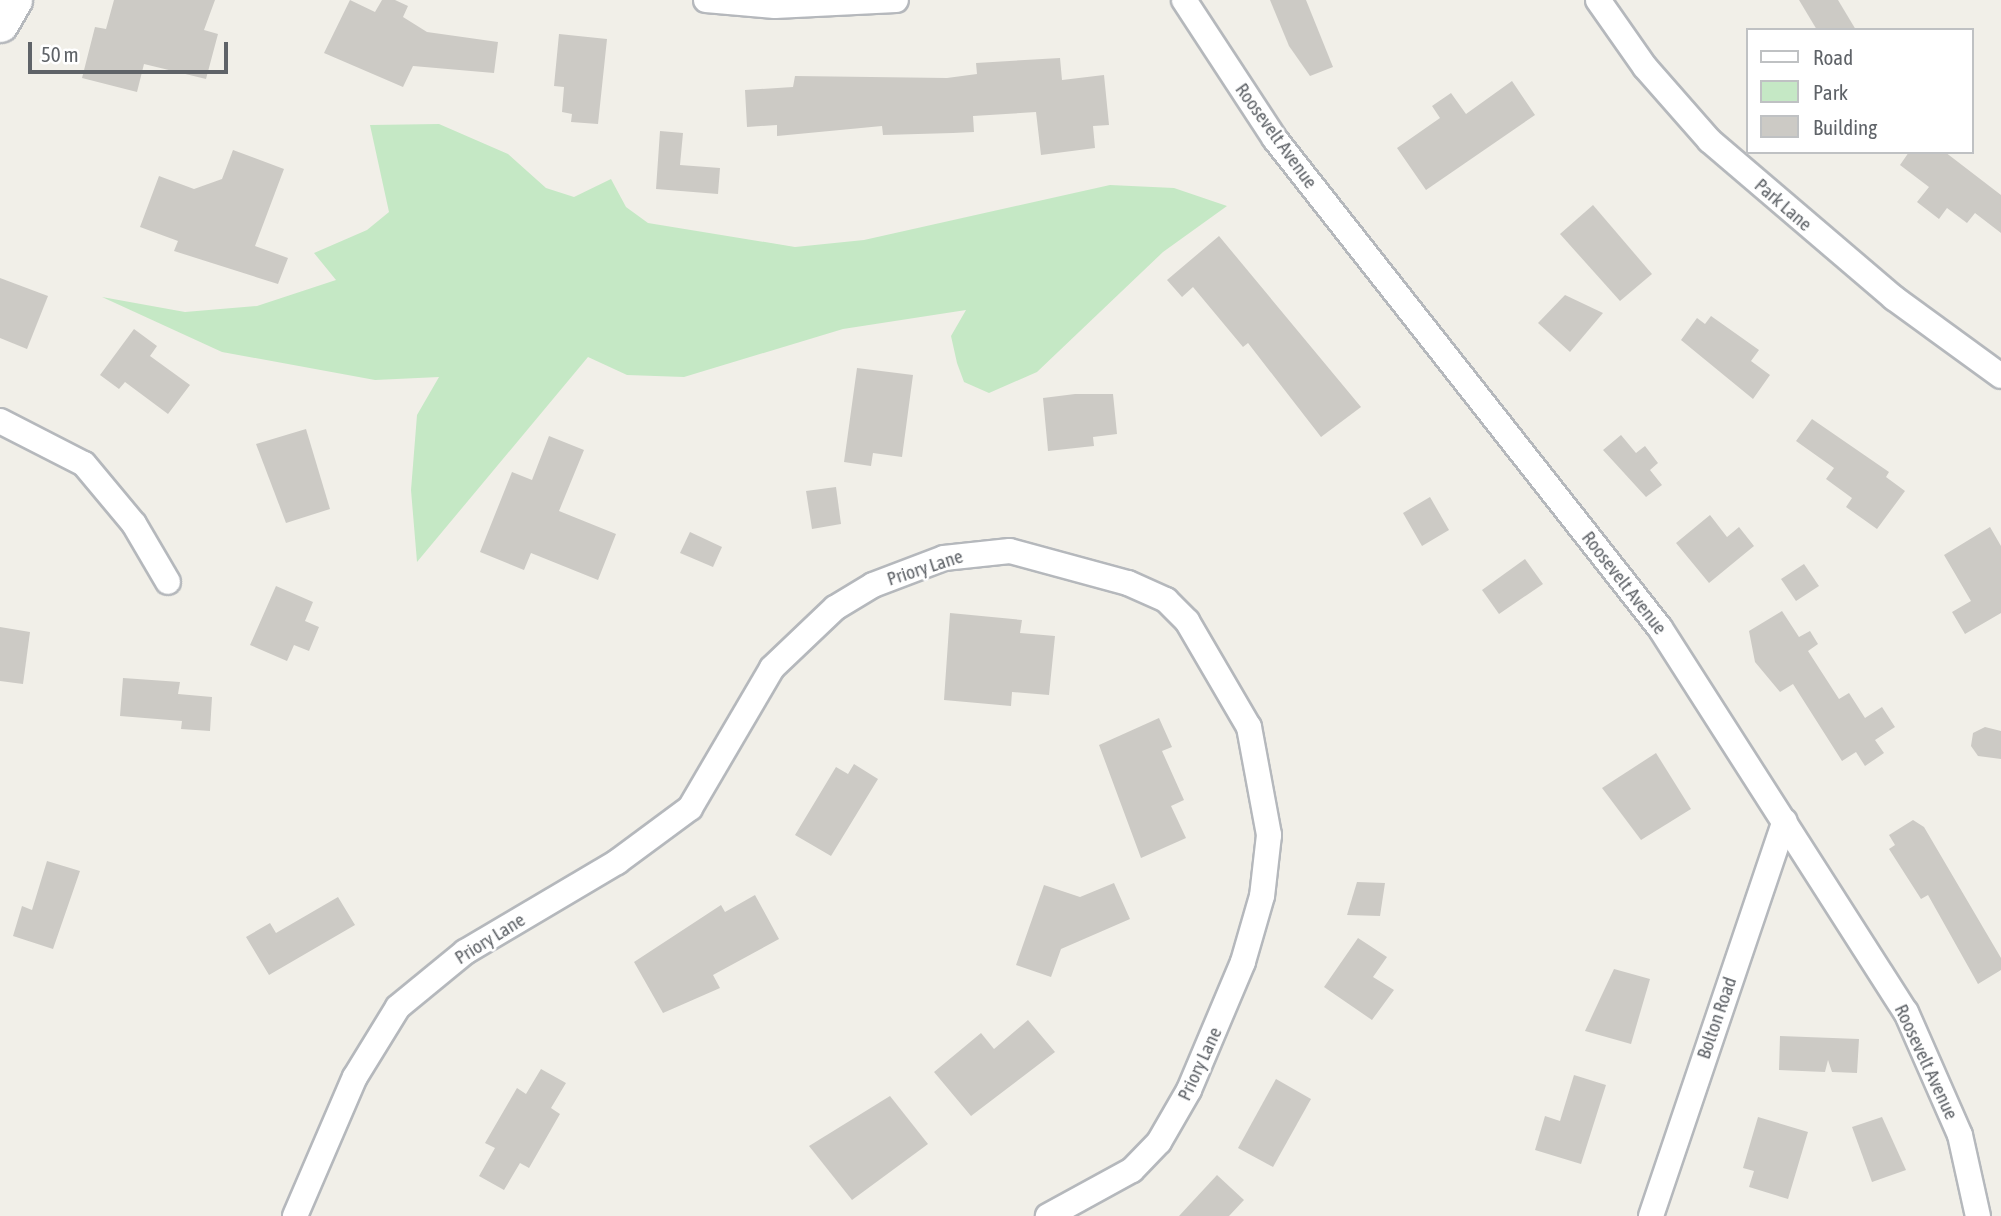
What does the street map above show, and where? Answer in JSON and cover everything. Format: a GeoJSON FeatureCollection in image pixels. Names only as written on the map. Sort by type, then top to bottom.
{"type":"FeatureCollection","features":[{"type":"Feature","properties":{"kind":"main road"},"geometry":{"type":"LineString","coordinates":[[0,24],[14,0]]}},
{"type":"Feature","properties":{"kind":"street"},"geometry":{"type":"LineString","coordinates":[[706,0],[775,6],[896,0]]}},
{"type":"Feature","properties":{"kind":"street","name":"Roosevelt Avenue"},"geometry":{"type":"LineString","coordinates":[[1184,0],[1275,139],[1660,628],[1906,1012],[1960,1135],[1978,1216]]}},
{"type":"Feature","properties":{"kind":"street","name":"Park Lane"},"geometry":{"type":"LineString","coordinates":[[1598,0],[1645,68],[1710,141],[1894,298],[2001,376]]}},
{"type":"Feature","properties":{"kind":"street"},"geometry":{"type":"LineString","coordinates":[[0,421],[85,464],[134,524],[168,582]]}},
{"type":"Feature","properties":{"kind":"street","name":"Priory Lane"},"geometry":{"type":"LineString","coordinates":[[295,1216],[355,1077],[398,1007],[465,953],[617,862],[690,808],[772,668],[835,608],[944,558],[1010,551],[1128,583],[1166,600],[1187,621],[1249,727],[1269,835],[1262,896],[1243,962],[1171,1122],[1132,1170],[1048,1216]]}},
{"type":"Feature","properties":{"kind":"street","name":"Bolton Road"},"geometry":{"type":"LineString","coordinates":[[1651,1216],[1785,821]]}},
{"type":"Feature","properties":{"kind":"green space"},"geometry":{"type":"Polygon","coordinates":[[[439,124],[508,154],[546,188],[574,197],[611,179],[626,207],[648,223],[795,247],[864,240],[1110,185],[1174,188],[1227,206],[1163,252],[1037,372],[989,393],[964,382],[957,363],[951,336],[966,310],[843,329],[684,377],[627,375],[588,357],[417,562],[411,490],[417,415],[439,377],[375,380],[222,352],[102,297],[185,312],[257,306],[336,280],[314,253],[367,230],[389,212],[370,125],[439,124]]]}},
{"type":"Feature","properties":{"kind":"building"},"geometry":{"type":"Polygon","coordinates":[[[114,0],[215,0],[204,30],[218,34],[206,79],[144,64],[137,92],[82,78],[95,27],[106,29],[114,0]]]}},
{"type":"Feature","properties":{"kind":"building"},"geometry":{"type":"Polygon","coordinates":[[[350,0],[375,12],[382,0],[395,0],[408,6],[403,17],[427,32],[498,42],[494,73],[413,66],[403,87],[324,53],[350,0]]]}},
{"type":"Feature","properties":{"kind":"building"},"geometry":{"type":"Polygon","coordinates":[[[1270,0],[1306,0],[1333,67],[1310,76],[1289,46],[1270,0]]]}},
{"type":"Feature","properties":{"kind":"building"},"geometry":{"type":"Polygon","coordinates":[[[1799,0],[1838,0],[1855,28],[1816,28],[1799,0]]]}},
{"type":"Feature","properties":{"kind":"building"},"geometry":{"type":"Polygon","coordinates":[[[559,34],[607,39],[598,124],[571,122],[572,114],[562,112],[564,87],[554,86],[559,34]]]}},
{"type":"Feature","properties":{"kind":"building"},"geometry":{"type":"Polygon","coordinates":[[[1060,58],[1062,80],[1104,75],[1109,125],[1093,126],[1095,148],[1041,155],[1036,112],[973,116],[974,132],[883,135],[882,126],[777,136],[777,125],[747,127],[745,90],[793,87],[795,76],[947,78],[977,74],[976,63],[1060,58]]]}},
{"type":"Feature","properties":{"kind":"building"},"geometry":{"type":"Polygon","coordinates":[[[1512,81],[1535,115],[1426,190],[1397,148],[1440,118],[1432,106],[1451,93],[1466,114],[1512,81]]]}},
{"type":"Feature","properties":{"kind":"building"},"geometry":{"type":"Polygon","coordinates":[[[660,131],[683,133],[680,165],[720,168],[718,194],[656,189],[660,131]]]}},
{"type":"Feature","properties":{"kind":"building"},"geometry":{"type":"Polygon","coordinates":[[[233,150],[284,169],[255,246],[288,258],[278,284],[174,251],[178,241],[140,227],[159,176],[194,189],[222,179],[233,150]]]}},
{"type":"Feature","properties":{"kind":"building"},"geometry":{"type":"Polygon","coordinates":[[[1908,154],[1948,154],[2001,195],[2001,233],[1975,213],[1967,223],[1947,208],[1939,219],[1917,202],[1929,187],[1900,165],[1908,154]]]}},
{"type":"Feature","properties":{"kind":"building"},"geometry":{"type":"Polygon","coordinates":[[[1593,205],[1652,274],[1620,301],[1560,234],[1593,205]]]}},
{"type":"Feature","properties":{"kind":"building"},"geometry":{"type":"Polygon","coordinates":[[[1219,236],[1361,407],[1321,437],[1248,343],[1243,347],[1193,287],[1182,297],[1167,280],[1219,236]]]}},
{"type":"Feature","properties":{"kind":"building"},"geometry":{"type":"Polygon","coordinates":[[[0,278],[48,296],[27,349],[0,338],[0,278]]]}},
{"type":"Feature","properties":{"kind":"building"},"geometry":{"type":"Polygon","coordinates":[[[1565,295],[1603,313],[1570,352],[1538,323],[1565,295]]]}},
{"type":"Feature","properties":{"kind":"building"},"geometry":{"type":"Polygon","coordinates":[[[1711,316],[1759,350],[1751,361],[1770,375],[1753,399],[1681,340],[1697,318],[1705,324],[1711,316]]]}},
{"type":"Feature","properties":{"kind":"building"},"geometry":{"type":"Polygon","coordinates":[[[134,329],[157,346],[150,356],[190,385],[168,414],[125,382],[119,389],[100,375],[134,329]]]}},
{"type":"Feature","properties":{"kind":"building"},"geometry":{"type":"Polygon","coordinates":[[[857,368],[913,375],[902,457],[873,453],[871,466],[844,462],[857,368]]]}},
{"type":"Feature","properties":{"kind":"building"},"geometry":{"type":"Polygon","coordinates":[[[1075,394],[1113,394],[1117,434],[1093,437],[1094,446],[1048,451],[1043,398],[1075,394]]]}},
{"type":"Feature","properties":{"kind":"building"},"geometry":{"type":"Polygon","coordinates":[[[1812,419],[1889,472],[1886,477],[1905,491],[1877,529],[1846,507],[1852,498],[1826,479],[1834,468],[1796,441],[1812,419]]]}},
{"type":"Feature","properties":{"kind":"building"},"geometry":{"type":"Polygon","coordinates":[[[306,429],[330,509],[286,523],[256,444],[306,429]]]}},
{"type":"Feature","properties":{"kind":"building"},"geometry":{"type":"Polygon","coordinates":[[[1621,435],[1636,453],[1645,446],[1658,463],[1650,470],[1662,485],[1646,497],[1603,450],[1621,435]]]}},
{"type":"Feature","properties":{"kind":"building"},"geometry":{"type":"Polygon","coordinates":[[[549,436],[584,450],[559,511],[616,534],[598,580],[531,553],[524,570],[480,552],[512,472],[532,480],[549,436]]]}},
{"type":"Feature","properties":{"kind":"building"},"geometry":{"type":"Polygon","coordinates":[[[836,487],[841,524],[812,529],[806,491],[836,487]]]}},
{"type":"Feature","properties":{"kind":"building"},"geometry":{"type":"Polygon","coordinates":[[[1430,497],[1449,530],[1422,546],[1403,513],[1430,497]]]}},
{"type":"Feature","properties":{"kind":"building"},"geometry":{"type":"Polygon","coordinates":[[[1710,515],[1727,537],[1739,527],[1754,546],[1709,583],[1676,543],[1710,515]]]}},
{"type":"Feature","properties":{"kind":"building"},"geometry":{"type":"Polygon","coordinates":[[[1990,527],[2001,546],[2001,613],[1965,634],[1952,612],[1971,601],[1944,555],[1990,527]]]}},
{"type":"Feature","properties":{"kind":"building"},"geometry":{"type":"Polygon","coordinates":[[[690,532],[722,547],[713,567],[680,553],[690,532]]]}},
{"type":"Feature","properties":{"kind":"building"},"geometry":{"type":"Polygon","coordinates":[[[1525,559],[1543,584],[1499,614],[1482,590],[1525,559]]]}},
{"type":"Feature","properties":{"kind":"building"},"geometry":{"type":"Polygon","coordinates":[[[1804,564],[1819,586],[1796,601],[1781,579],[1804,564]]]}},
{"type":"Feature","properties":{"kind":"building"},"geometry":{"type":"Polygon","coordinates":[[[276,586],[313,602],[305,621],[319,627],[309,651],[294,645],[287,661],[250,645],[276,586]]]}},
{"type":"Feature","properties":{"kind":"building"},"geometry":{"type":"Polygon","coordinates":[[[1782,611],[1799,637],[1810,631],[1818,644],[1808,651],[1839,699],[1849,693],[1865,718],[1882,707],[1895,727],[1875,740],[1884,753],[1865,766],[1856,752],[1842,761],[1793,684],[1780,692],[1755,662],[1749,631],[1782,611]]]}},
{"type":"Feature","properties":{"kind":"building"},"geometry":{"type":"Polygon","coordinates":[[[950,613],[1022,620],[1020,633],[1055,636],[1049,695],[1012,692],[1011,706],[944,700],[950,613]]]}},
{"type":"Feature","properties":{"kind":"building"},"geometry":{"type":"Polygon","coordinates":[[[0,627],[30,632],[23,684],[0,681],[0,627]]]}},
{"type":"Feature","properties":{"kind":"building"},"geometry":{"type":"Polygon","coordinates":[[[123,678],[180,682],[178,694],[212,697],[210,731],[181,729],[182,721],[120,716],[123,678]]]}},
{"type":"Feature","properties":{"kind":"building"},"geometry":{"type":"Polygon","coordinates":[[[1159,718],[1172,747],[1162,751],[1184,800],[1171,806],[1186,838],[1141,858],[1099,745],[1159,718]]]}},
{"type":"Feature","properties":{"kind":"building"},"geometry":{"type":"Polygon","coordinates":[[[1985,727],[2001,731],[2001,759],[1978,756],[1971,746],[1973,733],[1985,727]]]}},
{"type":"Feature","properties":{"kind":"building"},"geometry":{"type":"Polygon","coordinates":[[[1656,753],[1691,809],[1641,840],[1602,788],[1656,753]]]}},
{"type":"Feature","properties":{"kind":"building"},"geometry":{"type":"Polygon","coordinates":[[[854,764],[878,779],[831,856],[795,835],[836,767],[848,774],[854,764]]]}},
{"type":"Feature","properties":{"kind":"building"},"geometry":{"type":"Polygon","coordinates":[[[1913,820],[1924,827],[2001,958],[2001,970],[1978,984],[1928,895],[1921,899],[1889,849],[1895,845],[1889,835],[1913,820]]]}},
{"type":"Feature","properties":{"kind":"building"},"geometry":{"type":"Polygon","coordinates":[[[47,861],[80,871],[53,949],[13,936],[22,906],[32,910],[47,861]]]}},
{"type":"Feature","properties":{"kind":"building"},"geometry":{"type":"Polygon","coordinates":[[[1357,882],[1385,883],[1380,916],[1347,915],[1357,882]]]}},
{"type":"Feature","properties":{"kind":"building"},"geometry":{"type":"Polygon","coordinates":[[[1114,883],[1130,919],[1061,949],[1051,977],[1016,965],[1044,885],[1080,897],[1114,883]]]}},
{"type":"Feature","properties":{"kind":"building"},"geometry":{"type":"Polygon","coordinates":[[[755,895],[779,939],[713,975],[720,988],[663,1013],[634,962],[721,905],[725,912],[755,895]]]}},
{"type":"Feature","properties":{"kind":"building"},"geometry":{"type":"Polygon","coordinates":[[[338,897],[355,925],[269,975],[246,937],[270,923],[276,933],[338,897]]]}},
{"type":"Feature","properties":{"kind":"building"},"geometry":{"type":"Polygon","coordinates":[[[1358,938],[1387,957],[1373,977],[1394,990],[1372,1020],[1324,987],[1358,938]]]}},
{"type":"Feature","properties":{"kind":"building"},"geometry":{"type":"Polygon","coordinates":[[[1614,969],[1650,979],[1631,1044],[1585,1031],[1614,969]]]}},
{"type":"Feature","properties":{"kind":"building"},"geometry":{"type":"Polygon","coordinates":[[[1028,1020],[1055,1052],[971,1116],[934,1072],[981,1033],[994,1049],[1028,1020]]]}},
{"type":"Feature","properties":{"kind":"building"},"geometry":{"type":"Polygon","coordinates":[[[1780,1036],[1859,1039],[1857,1073],[1832,1072],[1828,1060],[1825,1072],[1779,1070],[1780,1036]]]}},
{"type":"Feature","properties":{"kind":"building"},"geometry":{"type":"Polygon","coordinates":[[[541,1069],[566,1083],[551,1108],[560,1114],[529,1168],[520,1163],[504,1190],[479,1176],[495,1148],[485,1143],[517,1088],[526,1094],[541,1069]]]}},
{"type":"Feature","properties":{"kind":"building"},"geometry":{"type":"Polygon","coordinates":[[[1574,1075],[1606,1085],[1581,1164],[1535,1150],[1545,1116],[1560,1121],[1574,1075]]]}},
{"type":"Feature","properties":{"kind":"building"},"geometry":{"type":"Polygon","coordinates":[[[1276,1079],[1311,1099],[1273,1167],[1238,1148],[1276,1079]]]}},
{"type":"Feature","properties":{"kind":"building"},"geometry":{"type":"Polygon","coordinates":[[[890,1096],[928,1144],[852,1200],[809,1146],[890,1096]]]}},
{"type":"Feature","properties":{"kind":"building"},"geometry":{"type":"Polygon","coordinates":[[[1758,1117],[1808,1132],[1788,1199],[1749,1187],[1754,1171],[1743,1168],[1758,1117]]]}},
{"type":"Feature","properties":{"kind":"building"},"geometry":{"type":"Polygon","coordinates":[[[1882,1117],[1906,1170],[1872,1182],[1852,1127],[1882,1117]]]}},
{"type":"Feature","properties":{"kind":"building"},"geometry":{"type":"Polygon","coordinates":[[[1217,1175],[1244,1200],[1229,1216],[1179,1216],[1217,1175]]]}}]}
